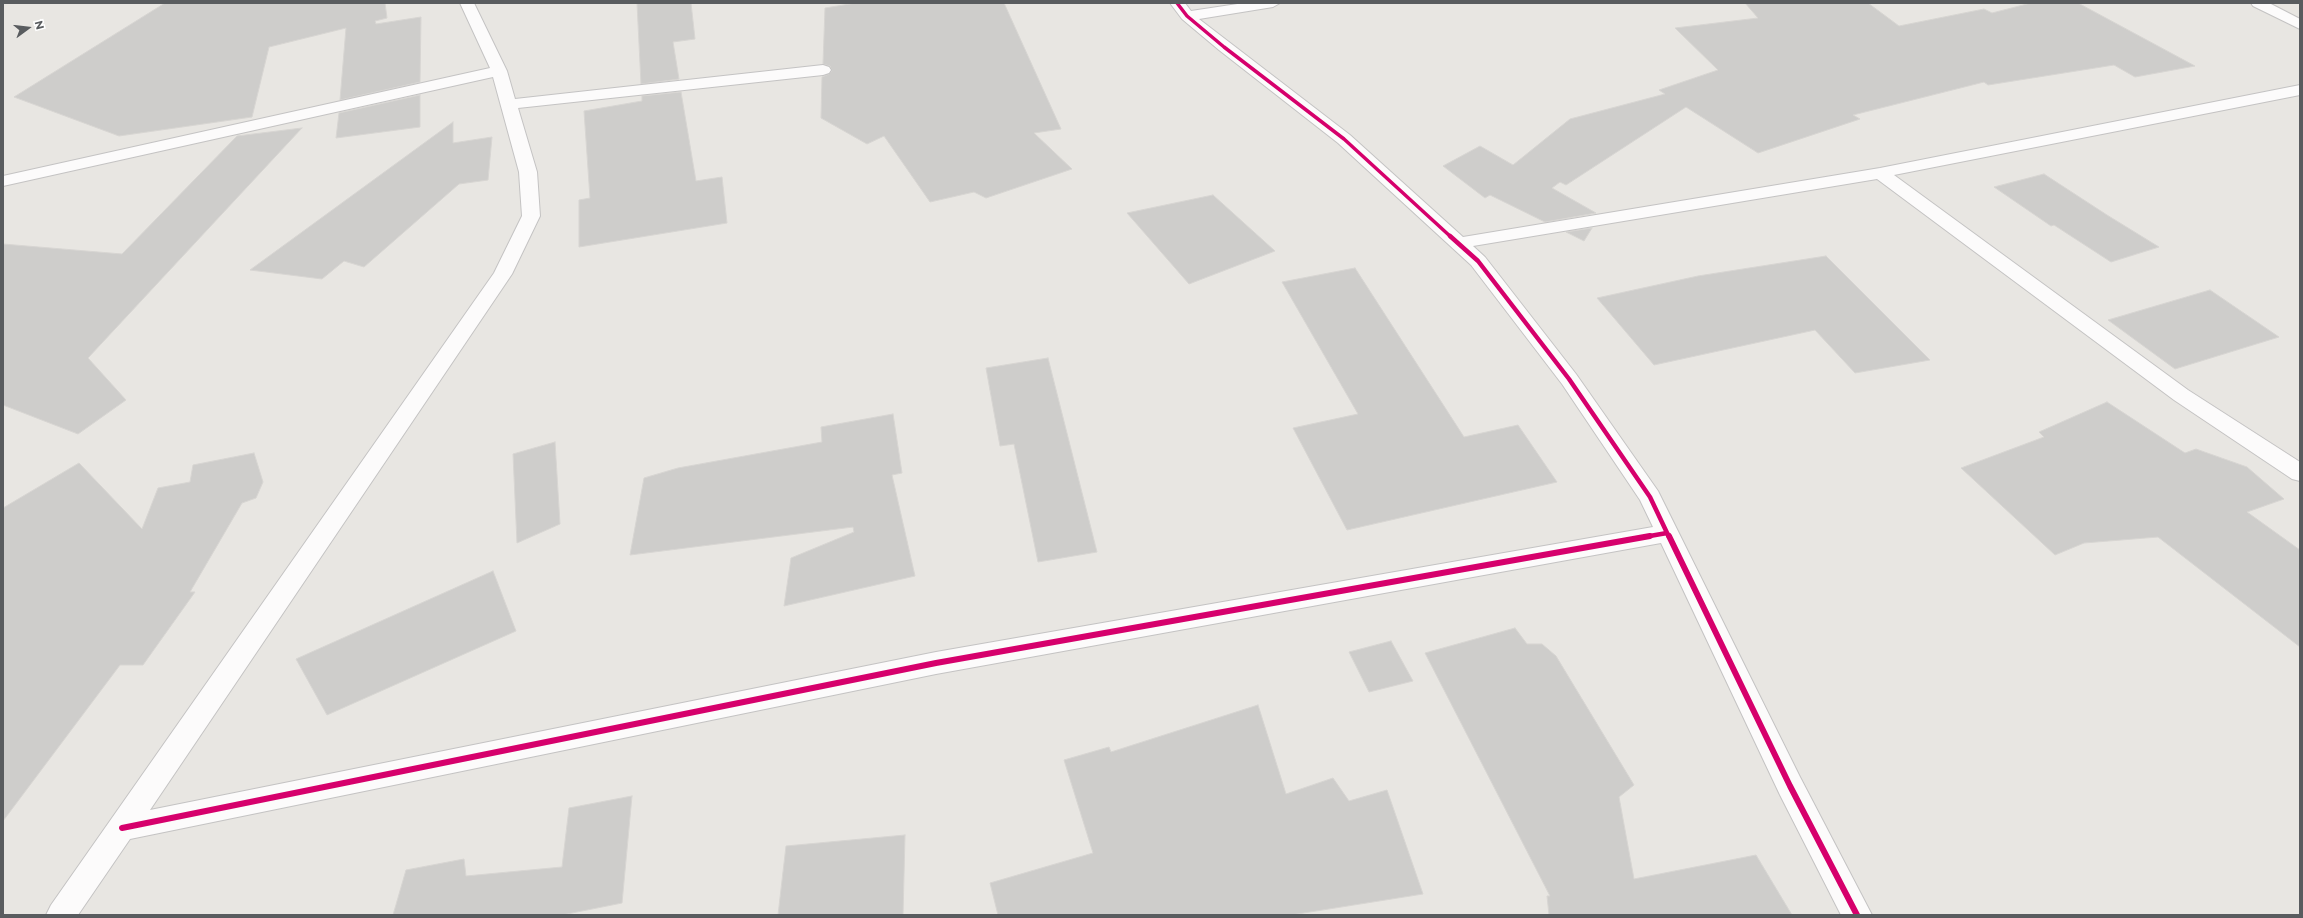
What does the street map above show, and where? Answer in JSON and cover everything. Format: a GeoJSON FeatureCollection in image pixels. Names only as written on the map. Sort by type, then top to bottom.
{"type":"FeatureCollection","features":[{"type":"Feature","properties":{"kind":"street"},"geometry":{"type":"LineString","coordinates":[[61,915],[504,274],[531,216],[528,172],[509,104],[499,72],[467,3]]}},
{"type":"Feature","properties":{"kind":"street"},"geometry":{"type":"LineString","coordinates":[[1182,9],[1273,3]]}},
{"type":"Feature","properties":{"kind":"street"},"geometry":{"type":"LineString","coordinates":[[2258,3],[2300,26]]}},
{"type":"Feature","properties":{"kind":"street"},"geometry":{"type":"LineString","coordinates":[[1182,9],[1344,139],[1478,260],[1569,379],[1650,497],[1790,786],[1857,915]]}},
{"type":"Feature","properties":{"kind":"street"},"geometry":{"type":"LineString","coordinates":[[509,104],[823,70]]}},
{"type":"Feature","properties":{"kind":"street"},"geometry":{"type":"LineString","coordinates":[[3,181],[499,72]]}},
{"type":"Feature","properties":{"kind":"street"},"geometry":{"type":"LineString","coordinates":[[1460,243],[1880,173],[2300,90]]}},
{"type":"Feature","properties":{"kind":"street"},"geometry":{"type":"LineString","coordinates":[[1880,173],[2180,395],[2300,473]]}},
{"type":"Feature","properties":{"kind":"street"},"geometry":{"type":"LineString","coordinates":[[122,828],[936,663],[1667,533]]}},
{"type":"Feature","properties":{"kind":"building"},"geometry":{"type":"Polygon","coordinates":[[[165,3],[385,3],[387,18],[375,21],[376,24],[421,17],[420,82],[340,100],[346,28],[269,47],[252,117],[119,136],[14,97],[165,3]]]}},
{"type":"Feature","properties":{"kind":"building"},"geometry":{"type":"Polygon","coordinates":[[[637,3],[691,3],[695,39],[673,42],[679,79],[641,84],[637,3]]]}},
{"type":"Feature","properties":{"kind":"building"},"geometry":{"type":"Polygon","coordinates":[[[856,3],[1004,3],[1061,129],[1034,133],[1072,169],[986,198],[974,192],[930,202],[884,136],[867,144],[821,118],[822,77],[832,71],[830,66],[823,64],[825,8],[856,3]]]}},
{"type":"Feature","properties":{"kind":"building"},"geometry":{"type":"Polygon","coordinates":[[[1745,3],[1868,3],[1899,26],[1984,9],[1992,13],[2031,3],[2078,3],[2195,66],[2135,77],[2114,65],[1988,85],[1984,82],[1853,115],[1860,119],[1758,153],[1686,107],[1566,185],[1560,182],[1552,188],[1596,213],[1545,222],[1490,195],[1485,198],[1443,166],[1480,146],[1513,165],[1570,119],[1665,94],[1659,90],[1718,70],[1675,28],[1758,18],[1745,3]]]}},
{"type":"Feature","properties":{"kind":"building"},"geometry":{"type":"Polygon","coordinates":[[[681,92],[696,181],[722,177],[727,223],[579,247],[579,200],[590,198],[584,111],[642,101],[642,96],[681,92]]]}},
{"type":"Feature","properties":{"kind":"building"},"geometry":{"type":"Polygon","coordinates":[[[420,95],[420,127],[336,138],[339,113],[420,95]]]}},
{"type":"Feature","properties":{"kind":"building"},"geometry":{"type":"Polygon","coordinates":[[[453,122],[453,143],[492,137],[488,180],[459,184],[364,267],[344,261],[322,279],[250,270],[453,122]]]}},
{"type":"Feature","properties":{"kind":"building"},"geometry":{"type":"Polygon","coordinates":[[[302,128],[88,358],[126,400],[78,434],[3,405],[3,244],[122,254],[237,136],[302,128]]]}},
{"type":"Feature","properties":{"kind":"building"},"geometry":{"type":"Polygon","coordinates":[[[2044,174],[2159,247],[2111,262],[2054,225],[2051,226],[1994,187],[2044,174]]]}},
{"type":"Feature","properties":{"kind":"building"},"geometry":{"type":"Polygon","coordinates":[[[1213,195],[1275,251],[1189,284],[1127,213],[1213,195]]]}},
{"type":"Feature","properties":{"kind":"building"},"geometry":{"type":"Polygon","coordinates":[[[1592,228],[1584,241],[1566,232],[1592,228]]]}},
{"type":"Feature","properties":{"kind":"building"},"geometry":{"type":"Polygon","coordinates":[[[1826,256],[1930,360],[1855,373],[1815,330],[1654,365],[1597,298],[1698,276],[1826,256]]]}},
{"type":"Feature","properties":{"kind":"building"},"geometry":{"type":"Polygon","coordinates":[[[1355,268],[1464,437],[1518,425],[1557,482],[1347,530],[1293,428],[1358,414],[1282,282],[1355,268]]]}},
{"type":"Feature","properties":{"kind":"building"},"geometry":{"type":"Polygon","coordinates":[[[2210,290],[2279,337],[2175,369],[2108,320],[2210,290]]]}},
{"type":"Feature","properties":{"kind":"building"},"geometry":{"type":"Polygon","coordinates":[[[1048,358],[1097,552],[1038,562],[1014,444],[1000,446],[986,368],[1048,358]]]}},
{"type":"Feature","properties":{"kind":"building"},"geometry":{"type":"Polygon","coordinates":[[[2107,402],[2185,453],[2196,449],[2247,467],[2284,499],[2247,512],[2300,550],[2300,647],[2158,537],[2084,543],[2055,555],[1961,468],[2044,437],[2039,432],[2107,402]]]}},
{"type":"Feature","properties":{"kind":"building"},"geometry":{"type":"Polygon","coordinates":[[[893,414],[902,473],[892,475],[915,576],[784,606],[791,558],[854,532],[853,527],[630,555],[644,478],[678,468],[822,442],[821,427],[893,414]]]}},
{"type":"Feature","properties":{"kind":"building"},"geometry":{"type":"Polygon","coordinates":[[[555,442],[560,524],[517,543],[513,454],[555,442]]]}},
{"type":"Feature","properties":{"kind":"building"},"geometry":{"type":"Polygon","coordinates":[[[254,453],[263,482],[256,498],[242,503],[190,592],[195,592],[143,665],[120,665],[3,821],[3,508],[79,463],[142,529],[158,488],[190,482],[193,465],[254,453]]]}},
{"type":"Feature","properties":{"kind":"building"},"geometry":{"type":"Polygon","coordinates":[[[493,571],[516,631],[327,715],[296,659],[493,571]]]}},
{"type":"Feature","properties":{"kind":"building"},"geometry":{"type":"Polygon","coordinates":[[[1515,628],[1527,644],[1542,644],[1556,656],[1634,785],[1619,797],[1634,879],[1756,855],[1792,915],[1549,915],[1547,896],[1550,896],[1425,653],[1515,628]]]}},
{"type":"Feature","properties":{"kind":"building"},"geometry":{"type":"Polygon","coordinates":[[[1391,641],[1413,681],[1369,692],[1349,652],[1391,641]]]}},
{"type":"Feature","properties":{"kind":"building"},"geometry":{"type":"Polygon","coordinates":[[[1258,705],[1286,794],[1333,778],[1349,801],[1387,790],[1423,894],[1291,915],[998,915],[990,883],[1093,853],[1064,760],[1109,747],[1111,752],[1258,705]]]}},
{"type":"Feature","properties":{"kind":"building"},"geometry":{"type":"Polygon","coordinates":[[[632,796],[622,903],[562,915],[393,915],[406,870],[464,859],[466,876],[562,867],[569,808],[632,796]]]}},
{"type":"Feature","properties":{"kind":"building"},"geometry":{"type":"Polygon","coordinates":[[[905,835],[903,915],[778,915],[786,846],[905,835]]]}},
{"type":"Feature","properties":{"kind":"cycle path"},"geometry":{"type":"LineString","coordinates":[[1177,3],[1187,16],[1224,47],[1344,139],[1478,261],[1569,379],[1650,497],[1790,786],[1857,915]]}},
{"type":"Feature","properties":{"kind":"cycle path"},"geometry":{"type":"LineString","coordinates":[[122,828],[936,663],[1667,533]]}}]}
